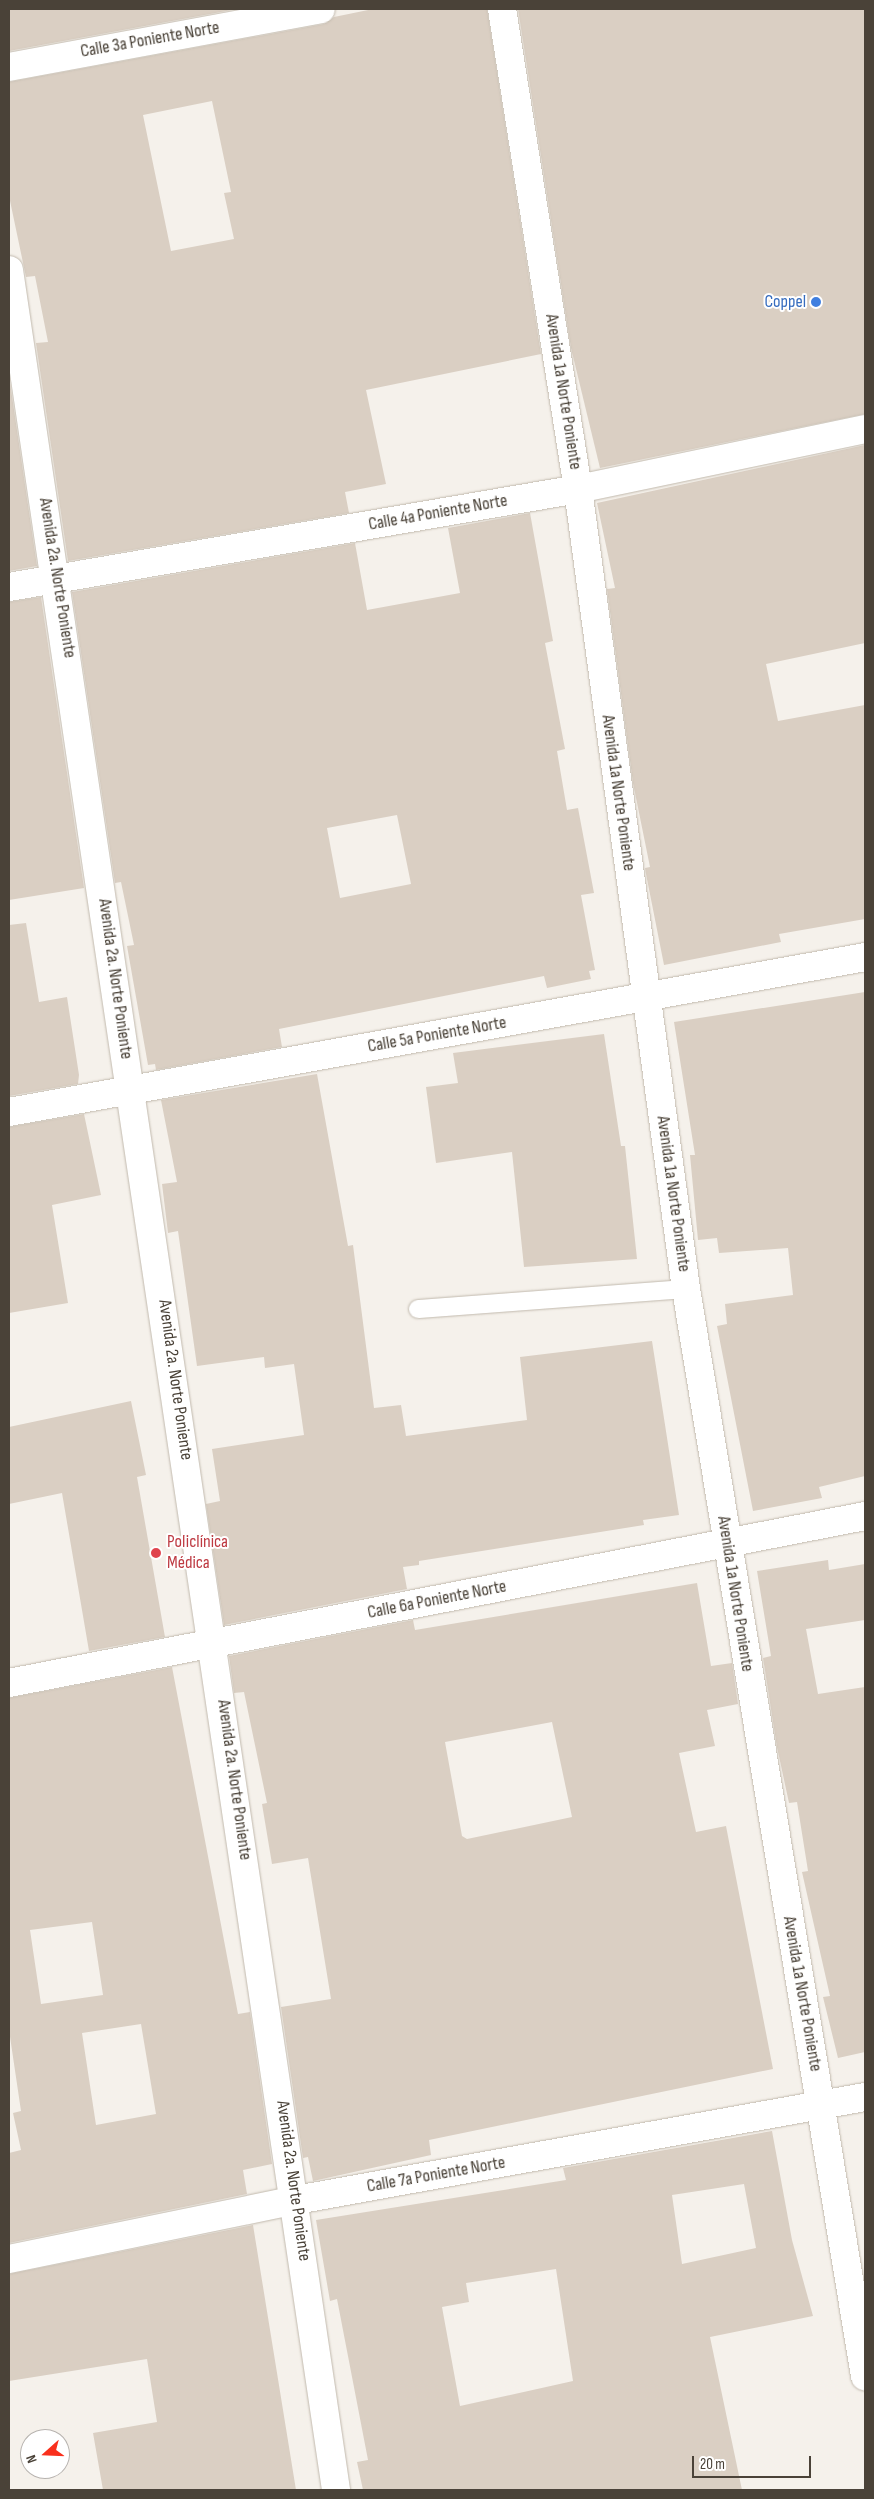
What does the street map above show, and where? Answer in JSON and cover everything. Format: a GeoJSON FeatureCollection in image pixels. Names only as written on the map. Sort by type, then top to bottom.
{"type":"FeatureCollection","features":[{"type":"Feature","properties":{"kind":"street","name":"Calle 3a Poniente Norte"},"geometry":{"type":"LineString","coordinates":[[9,66],[321,9]]}},
{"type":"Feature","properties":{"kind":"street","name":"Avenida 1a Norte Poniente"},"geometry":{"type":"LineString","coordinates":[[502,9],[578,489],[686,1289],[726,1544],[865,2376]]}},
{"type":"Feature","properties":{"kind":"street","name":"Avenida 2a. Norte Poniente"},"geometry":{"type":"LineString","coordinates":[[9,270],[58,579],[131,1089],[296,2200],[336,2490]]}},
{"type":"Feature","properties":{"kind":"street","name":"Calle 4a Poniente Norte"},"geometry":{"type":"LineString","coordinates":[[9,587],[578,489],[865,429]]}},
{"type":"Feature","properties":{"kind":"street","name":"Calle 5a Poniente Norte"},"geometry":{"type":"LineString","coordinates":[[9,1112],[646,999],[865,957]]}},
{"type":"Feature","properties":{"kind":"street","name":"Calle 6a Poniente Norte"},"geometry":{"type":"LineString","coordinates":[[9,1683],[865,1516]]}},
{"type":"Feature","properties":{"kind":"street","name":"Calle 7a Poniente Norte"},"geometry":{"type":"LineString","coordinates":[[9,2258],[296,2200],[865,2097]]}},
{"type":"Feature","properties":{"kind":"lane"},"geometry":{"type":"LineString","coordinates":[[418,1308],[686,1289]]}},
{"type":"Feature","properties":{"kind":"building"},"geometry":{"type":"Polygon","coordinates":[[[9,9],[237,9],[9,51],[9,9]]]}},
{"type":"Feature","properties":{"kind":"building"},"geometry":{"type":"Polygon","coordinates":[[[373,9],[487,9],[541,354],[366,390],[386,484],[345,492],[349,513],[68,561],[36,343],[48,342],[35,276],[26,277],[9,196],[9,82],[324,24],[334,17],[373,9]],[[212,101],[143,115],[171,251],[234,239],[224,193],[231,192],[212,101]]]}},
{"type":"Feature","properties":{"kind":"building"},"geometry":{"type":"Polygon","coordinates":[[[518,9],[865,9],[865,414],[600,468],[571,348],[518,9]]]}},
{"type":"Feature","properties":{"kind":"building"},"geometry":{"type":"Polygon","coordinates":[[[9,376],[37,566],[9,571],[9,376]]]}},
{"type":"Feature","properties":{"kind":"building"},"geometry":{"type":"Polygon","coordinates":[[[865,445],[865,643],[766,664],[778,721],[865,705],[865,919],[779,934],[781,942],[664,965],[645,868],[650,867],[633,783],[607,589],[615,588],[597,503],[865,445]]]}},
{"type":"Feature","properties":{"kind":"building"},"geometry":{"type":"Polygon","coordinates":[[[530,513],[553,641],[545,643],[565,749],[557,751],[567,810],[578,808],[594,893],[581,895],[595,970],[589,971],[591,979],[547,988],[544,976],[279,1029],[282,1047],[156,1070],[155,1064],[148,1065],[127,946],[134,945],[121,882],[115,883],[72,592],[355,543],[367,610],[460,593],[448,528],[530,513]],[[397,815],[327,828],[340,898],[411,884],[397,815]]]}},
{"type":"Feature","properties":{"kind":"building"},"geometry":{"type":"Polygon","coordinates":[[[41,597],[84,888],[9,900],[9,602],[41,597]]]}},
{"type":"Feature","properties":{"kind":"building"},"geometry":{"type":"Polygon","coordinates":[[[26,923],[39,1002],[67,997],[79,1075],[78,1084],[9,1096],[9,925],[26,923]]]}},
{"type":"Feature","properties":{"kind":"building"},"geometry":{"type":"Polygon","coordinates":[[[865,992],[865,1476],[819,1487],[822,1498],[753,1511],[717,1326],[727,1324],[725,1304],[793,1295],[788,1248],[719,1253],[717,1238],[698,1240],[690,1155],[695,1155],[674,1022],[865,992]]]}},
{"type":"Feature","properties":{"kind":"building"},"geometry":{"type":"Polygon","coordinates":[[[604,1034],[621,1146],[625,1146],[637,1259],[524,1267],[512,1152],[436,1163],[426,1087],[458,1083],[453,1053],[604,1034]]]}},
{"type":"Feature","properties":{"kind":"building"},"geometry":{"type":"Polygon","coordinates":[[[317,1074],[348,1246],[353,1245],[374,1408],[401,1405],[406,1436],[527,1420],[520,1357],[652,1341],[679,1515],[643,1520],[644,1525],[419,1561],[419,1565],[403,1567],[407,1589],[224,1625],[206,1504],[220,1501],[212,1449],[304,1435],[294,1364],[265,1368],[264,1357],[197,1366],[178,1231],[168,1233],[162,1184],[177,1182],[161,1100],[317,1074]]]}},
{"type":"Feature","properties":{"kind":"building"},"geometry":{"type":"Polygon","coordinates":[[[84,1114],[101,1195],[52,1205],[68,1303],[9,1313],[9,1127],[84,1114]]]}},
{"type":"Feature","properties":{"kind":"building"},"geometry":{"type":"Polygon","coordinates":[[[131,1401],[146,1475],[137,1477],[165,1637],[89,1651],[62,1493],[9,1504],[9,1427],[131,1401]]]}},
{"type":"Feature","properties":{"kind":"building"},"geometry":{"type":"Polygon","coordinates":[[[828,1560],[829,1570],[865,1564],[865,1620],[806,1629],[818,1694],[865,1687],[865,2052],[838,2058],[823,1997],[830,1996],[802,1872],[808,1871],[797,1802],[789,1803],[777,1747],[763,1658],[771,1656],[757,1571],[828,1560]]]}},
{"type":"Feature","properties":{"kind":"building"},"geometry":{"type":"Polygon","coordinates":[[[697,1583],[711,1666],[732,1663],[738,1704],[707,1710],[715,1746],[679,1753],[696,1832],[726,1826],[773,2069],[429,2140],[431,2155],[313,2181],[308,2157],[303,2158],[281,2007],[331,1999],[308,1858],[272,1864],[262,1804],[267,1803],[244,1692],[234,1693],[229,1656],[413,1620],[415,1630],[697,1583]],[[552,1722],[445,1742],[462,1836],[467,1839],[572,1817],[552,1722]]]}},
{"type":"Feature","properties":{"kind":"building"},"geometry":{"type":"Polygon","coordinates":[[[172,1667],[238,2014],[250,2012],[272,2164],[243,2170],[247,2194],[9,2243],[9,2153],[21,2150],[13,2113],[21,2111],[9,2030],[9,1698],[172,1667]],[[92,1922],[30,1930],[41,2004],[103,1995],[92,1922]],[[141,2024],[82,2033],[96,2125],[156,2114],[141,2024]]]}},
{"type":"Feature","properties":{"kind":"building"},"geometry":{"type":"Polygon","coordinates":[[[772,2131],[792,2240],[813,2316],[710,2337],[742,2490],[363,2490],[357,2462],[368,2460],[337,2299],[330,2301],[316,2220],[566,2180],[563,2168],[772,2131]],[[744,2184],[672,2195],[682,2264],[756,2248],[744,2184]],[[556,2269],[466,2283],[469,2302],[442,2307],[460,2406],[573,2381],[556,2269]]]}},
{"type":"Feature","properties":{"kind":"building"},"geometry":{"type":"Polygon","coordinates":[[[253,2225],[296,2490],[103,2490],[93,2433],[157,2422],[147,2359],[9,2381],[9,2274],[253,2225]]]}},
{"type":"Feature","properties":{"kind":"place","name":"Coppel"},"geometry":{"type":"Point","coordinates":[816,302]}},
{"type":"Feature","properties":{"kind":"place","name":"Policlínica Médica"},"geometry":{"type":"Point","coordinates":[156,1553]}}]}
